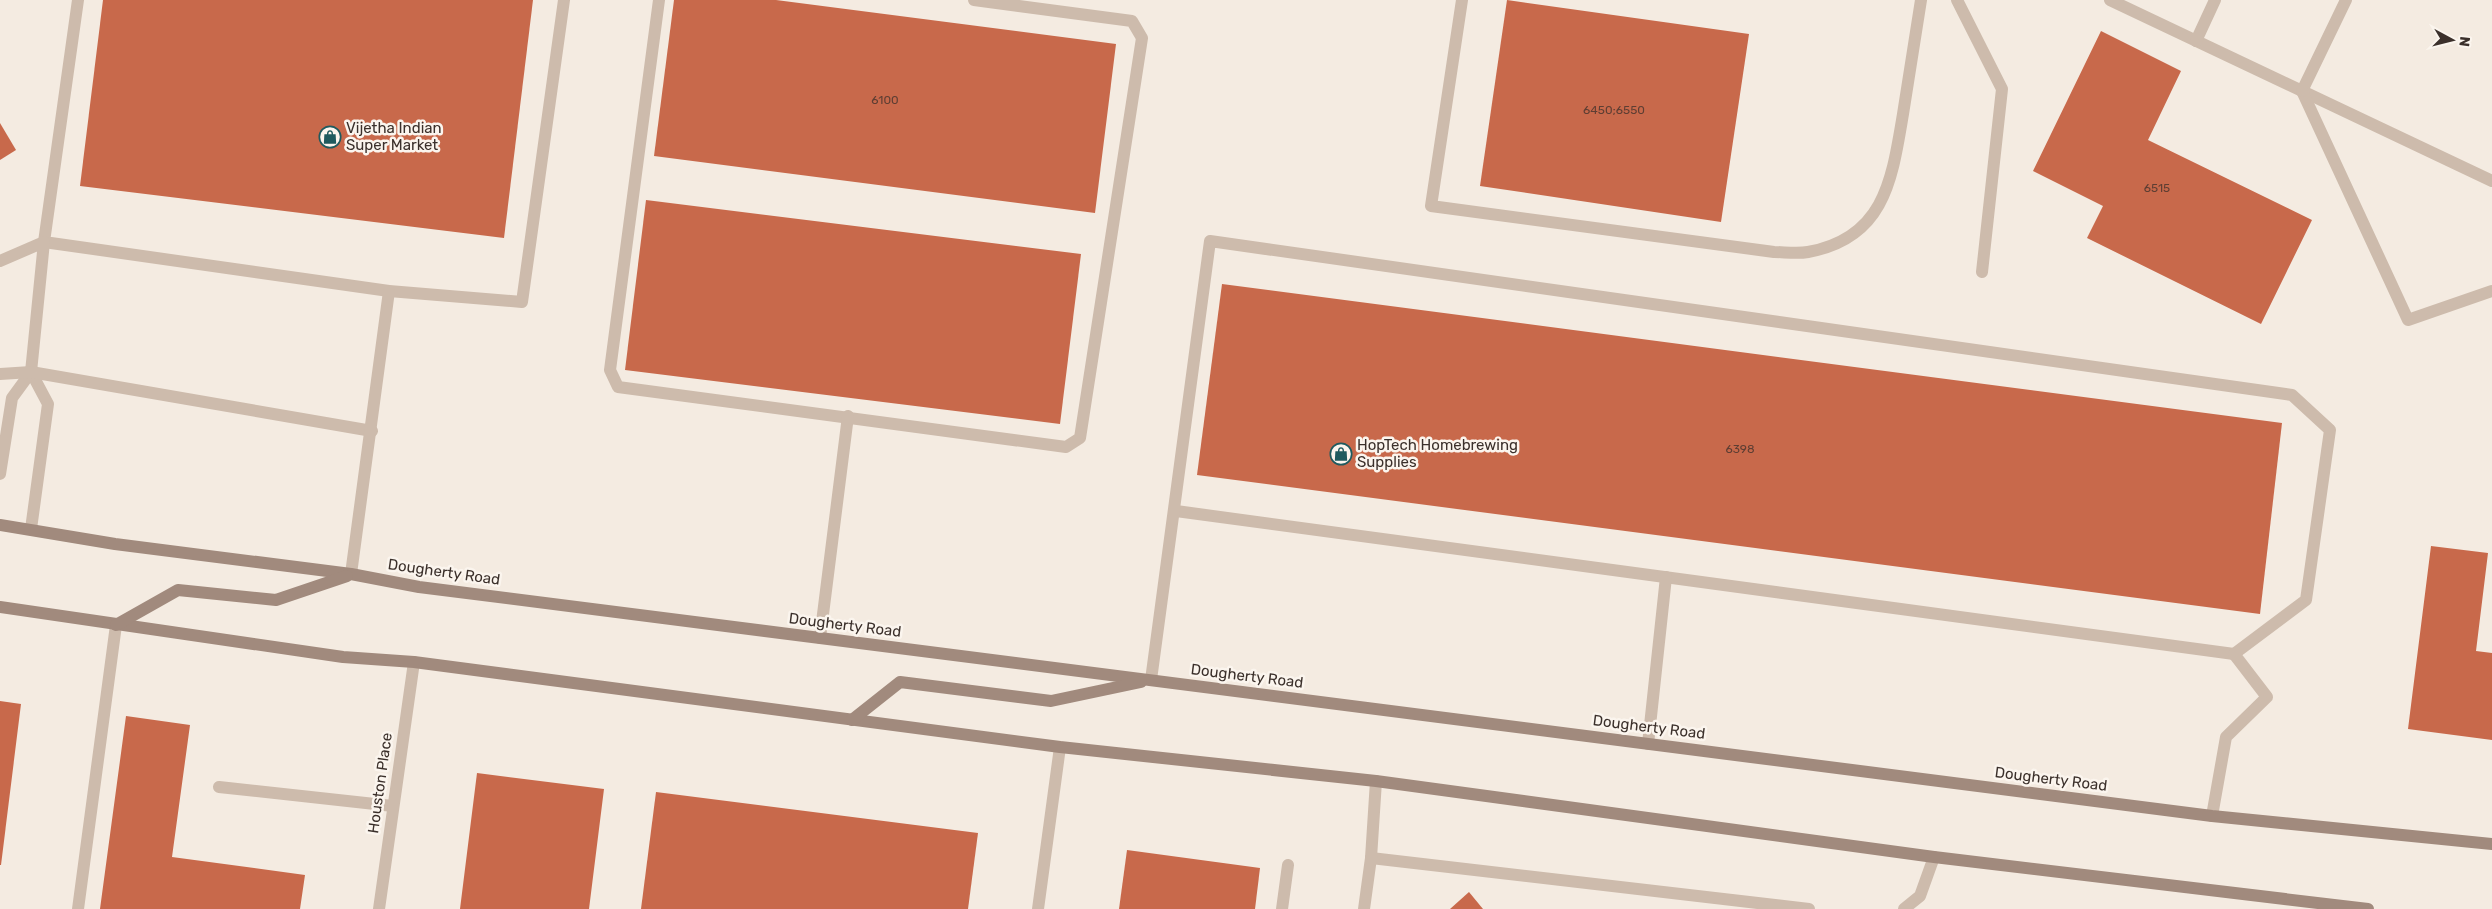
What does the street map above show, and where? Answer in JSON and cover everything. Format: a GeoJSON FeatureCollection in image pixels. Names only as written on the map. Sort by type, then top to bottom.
{"type":"FeatureCollection","features":[{"type":"Feature","properties":{"kind":"main road","name":"Dougherty Road"},"geometry":{"type":"LineString","coordinates":[[0,525],[115,544],[351,574],[419,587],[2212,816],[2492,844]]}},
{"type":"Feature","properties":{"kind":"main road"},"geometry":{"type":"LineString","coordinates":[[116,625],[178,590],[276,600],[351,574]]}},
{"type":"Feature","properties":{"kind":"main road"},"geometry":{"type":"LineString","coordinates":[[0,607],[343,657],[414,662],[1060,747],[1376,781],[1934,857],[2367,909]]}},
{"type":"Feature","properties":{"kind":"main road"},"geometry":{"type":"LineString","coordinates":[[852,720],[900,682],[1051,701],[1151,680]]}},
{"type":"Feature","properties":{"kind":"street"},"geometry":{"type":"LineString","coordinates":[[0,474],[12,398],[31,372],[44,242],[78,0]]}},
{"type":"Feature","properties":{"kind":"street"},"geometry":{"type":"LineString","coordinates":[[0,261],[44,242],[389,291],[522,302],[564,0]]}},
{"type":"Feature","properties":{"kind":"street"},"geometry":{"type":"LineString","coordinates":[[659,0],[610,370],[618,387],[1066,446],[1080,438],[1142,38],[1132,21],[974,0]]}},
{"type":"Feature","properties":{"kind":"street"},"geometry":{"type":"LineString","coordinates":[[1462,0],[1431,206],[1774,252],[1807,253],[1838,244],[1865,225],[1885,198],[1894,166],[1921,0]]}},
{"type":"Feature","properties":{"kind":"street"},"geometry":{"type":"LineString","coordinates":[[1957,0],[2002,89],[1982,272]]}},
{"type":"Feature","properties":{"kind":"street"},"geometry":{"type":"LineString","coordinates":[[2110,0],[2492,181]]}},
{"type":"Feature","properties":{"kind":"street"},"geometry":{"type":"LineString","coordinates":[[2196,41],[2215,0]]}},
{"type":"Feature","properties":{"kind":"street"},"geometry":{"type":"LineString","coordinates":[[2302,91],[2346,0]]}},
{"type":"Feature","properties":{"kind":"street"},"geometry":{"type":"LineString","coordinates":[[2302,91],[2408,320],[2492,292]]}},
{"type":"Feature","properties":{"kind":"street"},"geometry":{"type":"LineString","coordinates":[[1151,680],[1176,511],[1210,241],[2292,396],[2330,430],[2306,600],[2234,654],[1176,511]]}},
{"type":"Feature","properties":{"kind":"street"},"geometry":{"type":"LineString","coordinates":[[351,574],[372,431],[389,291]]}},
{"type":"Feature","properties":{"kind":"street"},"geometry":{"type":"LineString","coordinates":[[31,372],[48,404],[31,529]]}},
{"type":"Feature","properties":{"kind":"street"},"geometry":{"type":"LineString","coordinates":[[0,374],[31,372],[372,431]]}},
{"type":"Feature","properties":{"kind":"street"},"geometry":{"type":"LineString","coordinates":[[820,638],[848,416]]}},
{"type":"Feature","properties":{"kind":"street"},"geometry":{"type":"LineString","coordinates":[[1648,744],[1666,577]]}},
{"type":"Feature","properties":{"kind":"street"},"geometry":{"type":"LineString","coordinates":[[78,909],[116,625]]}},
{"type":"Feature","properties":{"kind":"street"},"geometry":{"type":"LineString","coordinates":[[2212,816],[2226,737],[2266,697],[2234,654]]}},
{"type":"Feature","properties":{"kind":"street","name":"Houston Place"},"geometry":{"type":"LineString","coordinates":[[379,909],[414,662]]}},
{"type":"Feature","properties":{"kind":"street"},"geometry":{"type":"LineString","coordinates":[[1038,909],[1060,747]]}},
{"type":"Feature","properties":{"kind":"street"},"geometry":{"type":"LineString","coordinates":[[1364,909],[1371,858],[1376,781]]}},
{"type":"Feature","properties":{"kind":"street"},"geometry":{"type":"LineString","coordinates":[[219,787],[393,806]]}},
{"type":"Feature","properties":{"kind":"street"},"geometry":{"type":"LineString","coordinates":[[1904,909],[1920,896],[1934,857]]}},
{"type":"Feature","properties":{"kind":"street"},"geometry":{"type":"LineString","coordinates":[[1371,858],[1809,909]]}},
{"type":"Feature","properties":{"kind":"street"},"geometry":{"type":"LineString","coordinates":[[1282,909],[1288,865]]}},
{"type":"Feature","properties":{"kind":"building"},"geometry":{"type":"Polygon","coordinates":[[[103,0],[533,0],[504,238],[80,186],[103,0]]]}},
{"type":"Feature","properties":{"kind":"building"},"geometry":{"type":"Polygon","coordinates":[[[674,0],[776,0],[1116,44],[1095,213],[654,156],[674,0]]]}},
{"type":"Feature","properties":{"kind":"building"},"geometry":{"type":"Polygon","coordinates":[[[1507,0],[1749,34],[1721,222],[1480,186],[1507,0]]]}},
{"type":"Feature","properties":{"kind":"building"},"geometry":{"type":"Polygon","coordinates":[[[2101,31],[2181,71],[2148,140],[2312,220],[2261,324],[2087,238],[2103,206],[2033,171],[2101,31]]]}},
{"type":"Feature","properties":{"kind":"building"},"geometry":{"type":"Polygon","coordinates":[[[0,123],[16,150],[0,160],[0,123]]]}},
{"type":"Feature","properties":{"kind":"building"},"geometry":{"type":"Polygon","coordinates":[[[646,200],[1081,254],[1060,424],[625,370],[646,200]]]}},
{"type":"Feature","properties":{"kind":"building"},"geometry":{"type":"Polygon","coordinates":[[[1222,284],[2282,423],[2260,614],[1197,475],[1222,284]]]}},
{"type":"Feature","properties":{"kind":"building"},"geometry":{"type":"Polygon","coordinates":[[[2431,546],[2488,553],[2476,651],[2492,653],[2492,740],[2408,729],[2431,546]]]}},
{"type":"Feature","properties":{"kind":"building"},"geometry":{"type":"Polygon","coordinates":[[[0,701],[21,704],[1,865],[0,865],[0,701]]]}},
{"type":"Feature","properties":{"kind":"building"},"geometry":{"type":"Polygon","coordinates":[[[126,716],[190,725],[172,857],[305,875],[300,909],[100,909],[126,716]]]}},
{"type":"Feature","properties":{"kind":"building"},"geometry":{"type":"Polygon","coordinates":[[[477,773],[604,789],[589,909],[460,909],[477,773]]]}},
{"type":"Feature","properties":{"kind":"building"},"geometry":{"type":"Polygon","coordinates":[[[656,792],[978,833],[968,909],[641,909],[656,792]]]}},
{"type":"Feature","properties":{"kind":"building"},"geometry":{"type":"Polygon","coordinates":[[[1127,850],[1260,868],[1255,909],[1119,909],[1127,850]]]}},
{"type":"Feature","properties":{"kind":"building"},"geometry":{"type":"Polygon","coordinates":[[[1469,892],[1483,909],[1450,909],[1469,892]]]}},
{"type":"Feature","properties":{"kind":"place","name":"Vijetha Indian Super Market"},"geometry":{"type":"Point","coordinates":[330,137]}},
{"type":"Feature","properties":{"kind":"place","name":"HopTech Homebrewing Supplies"},"geometry":{"type":"Point","coordinates":[1341,454]}}]}
